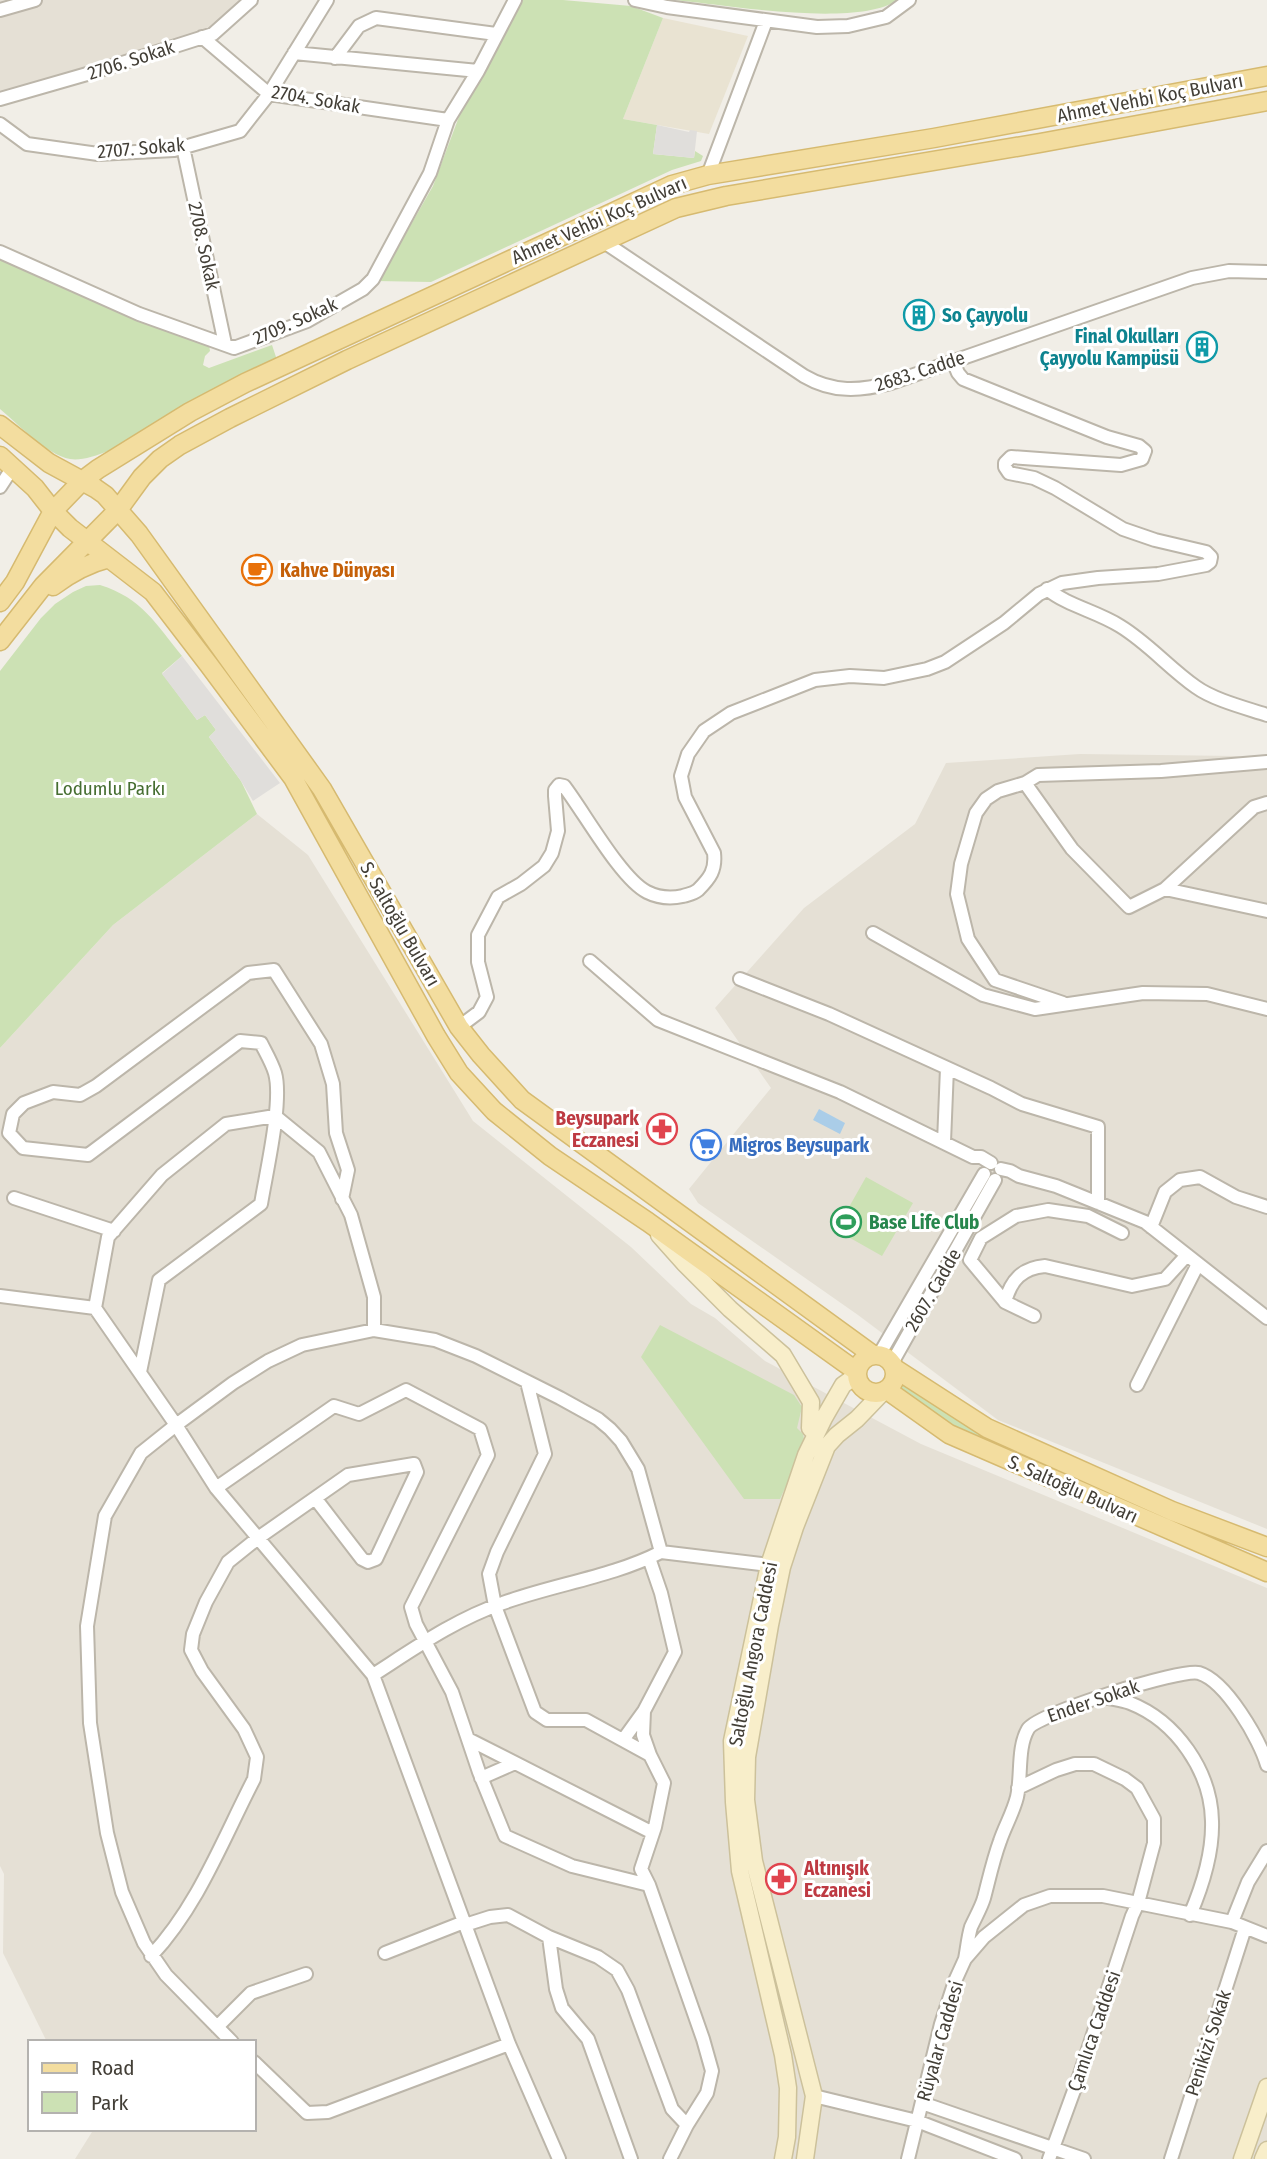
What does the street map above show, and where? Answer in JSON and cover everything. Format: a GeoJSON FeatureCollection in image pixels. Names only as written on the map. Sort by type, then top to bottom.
{"type":"FeatureCollection","features":[{"type":"Feature","properties":{"kind":"main road","name":"Ahmet Vehbi Koç Bulvarı"},"geometry":{"type":"LineString","coordinates":[[0,602],[15,582],[53,511],[82,481],[190,412],[245,383],[672,186],[708,175],[934,138],[1267,76]]}},
{"type":"Feature","properties":{"kind":"main road","name":"Ahmet Vehbi Koç Bulvarı"},"geometry":{"type":"LineString","coordinates":[[31,603],[50,578],[118,510],[151,467],[194,436],[347,360],[676,208],[708,199],[1040,143],[1267,101]]}},
{"type":"Feature","properties":{"kind":"main road","name":"S. Saltoğlu Bulvarı"},"geometry":{"type":"LineString","coordinates":[[0,425],[49,463],[105,495],[139,534],[323,789],[459,1027],[522,1100],[884,1360],[987,1427],[1172,1511],[1267,1547]]}},
{"type":"Feature","properties":{"kind":"main road","name":"S. Saltoğlu Bulvarı"},"geometry":{"type":"LineString","coordinates":[[6,461],[86,542],[153,592],[293,778],[436,1037],[459,1073],[494,1111],[550,1156],[648,1222],[857,1373],[863,1389],[875,1394],[884,1391],[949,1434],[1267,1572]]}},
{"type":"Feature","properties":{"kind":"main road"},"geometry":{"type":"LineString","coordinates":[[0,641],[31,603],[66,576],[109,558]]}},
{"type":"Feature","properties":{"kind":"main road"},"geometry":{"type":"LineString","coordinates":[[857,1373],[862,1361],[884,1360],[894,1380],[884,1391]]}},
{"type":"Feature","properties":{"kind":"street"},"geometry":{"type":"LineString","coordinates":[[0,10],[35,0]]}},
{"type":"Feature","properties":{"kind":"street","name":"2706. Sokak"},"geometry":{"type":"LineString","coordinates":[[0,99],[213,34],[251,0]]}},
{"type":"Feature","properties":{"kind":"street","name":"2707. Sokak"},"geometry":{"type":"LineString","coordinates":[[0,124],[27,144],[98,154],[173,150],[240,131],[269,94],[327,0]]}},
{"type":"Feature","properties":{"kind":"street","name":"2709. Sokak"},"geometry":{"type":"LineString","coordinates":[[0,252],[139,314],[234,348],[307,321],[363,289],[373,279],[430,173],[448,120],[478,71],[514,0]]}},
{"type":"Feature","properties":{"kind":"street"},"geometry":{"type":"LineString","coordinates":[[635,0],[667,7],[817,27],[848,26],[886,18],[909,0]]}},
{"type":"Feature","properties":{"kind":"street"},"geometry":{"type":"LineString","coordinates":[[335,58],[359,26],[376,19],[496,34]]}},
{"type":"Feature","properties":{"kind":"street"},"geometry":{"type":"LineString","coordinates":[[708,175],[766,21]]}},
{"type":"Feature","properties":{"kind":"street","name":"2704. Sokak"},"geometry":{"type":"LineString","coordinates":[[202,37],[269,94],[448,120]]}},
{"type":"Feature","properties":{"kind":"street"},"geometry":{"type":"LineString","coordinates":[[294,53],[478,71]]}},
{"type":"Feature","properties":{"kind":"street","name":"2708. Sokak"},"geometry":{"type":"LineString","coordinates":[[183,147],[225,344]]}},
{"type":"Feature","properties":{"kind":"street","name":"2683. Cadde"},"geometry":{"type":"LineString","coordinates":[[604,242],[804,376],[824,386],[847,389],[876,387],[1192,278],[1229,271],[1267,272]]}},
{"type":"Feature","properties":{"kind":"street"},"geometry":{"type":"LineString","coordinates":[[459,1027],[479,1012],[487,998],[478,962],[478,935],[486,916],[498,897],[544,866],[552,853],[558,831],[555,796],[557,787],[564,786],[627,876],[645,891],[671,899],[694,893],[712,876],[715,861],[714,853],[685,797],[681,776],[688,754],[704,732],[731,713],[815,680],[850,676],[884,678],[945,662],[1004,623],[1047,589],[1069,581],[1158,574],[1208,564],[1211,557],[1206,552],[1155,540],[1124,529],[1055,488],[1034,478],[1009,473],[1005,463],[1011,457],[1121,465],[1142,459],[1144,451],[1139,446],[1107,437],[963,379],[953,361]]}},
{"type":"Feature","properties":{"kind":"street"},"geometry":{"type":"LineString","coordinates":[[0,487],[6,461]]}},
{"type":"Feature","properties":{"kind":"street"},"geometry":{"type":"LineString","coordinates":[[1047,589],[1057,597],[1102,616],[1128,631],[1199,689],[1267,715]]}},
{"type":"Feature","properties":{"kind":"street"},"geometry":{"type":"LineString","coordinates":[[1066,1004],[995,980],[968,939],[957,894],[961,864],[976,813],[986,799],[998,791],[1025,783],[1038,775],[1161,771],[1267,762]]}},
{"type":"Feature","properties":{"kind":"street"},"geometry":{"type":"LineString","coordinates":[[1025,783],[1072,849],[1129,907],[1166,889],[1254,807],[1267,803]]}},
{"type":"Feature","properties":{"kind":"street"},"geometry":{"type":"LineString","coordinates":[[1166,889],[1267,911]]}},
{"type":"Feature","properties":{"kind":"street"},"geometry":{"type":"LineString","coordinates":[[873,933],[983,995],[1035,1009],[1143,993],[1208,994],[1267,1009]]}},
{"type":"Feature","properties":{"kind":"street"},"geometry":{"type":"LineString","coordinates":[[590,961],[658,1020],[840,1092],[973,1157],[1008,1180],[1019,1176],[1056,1186],[1145,1222],[1267,1318]]}},
{"type":"Feature","properties":{"kind":"street"},"geometry":{"type":"LineString","coordinates":[[140,1372],[159,1280],[261,1204],[275,1116],[275,1074],[261,1043],[240,1041],[88,1155],[23,1148],[9,1133],[13,1114],[24,1103],[53,1091],[80,1095],[96,1086],[248,973],[274,970],[321,1044],[333,1084],[336,1133],[348,1170],[342,1199]]}},
{"type":"Feature","properties":{"kind":"street"},"geometry":{"type":"LineString","coordinates":[[740,979],[829,1014],[1022,1104],[1098,1127],[1098,1203]]}},
{"type":"Feature","properties":{"kind":"street"},"geometry":{"type":"LineString","coordinates":[[944,1142],[947,1068]]}},
{"type":"Feature","properties":{"kind":"street"},"geometry":{"type":"LineString","coordinates":[[374,1330],[374,1297],[351,1215],[319,1152],[275,1116],[226,1124],[162,1175],[108,1237],[95,1308],[216,1488],[373,1675],[509,2044],[559,2159]]}},
{"type":"Feature","properties":{"kind":"street","name":"2607. Cadde"},"geometry":{"type":"LineString","coordinates":[[884,1360],[920,1283],[993,1172]]}},
{"type":"Feature","properties":{"kind":"street","name":"2607. Cadde"},"geometry":{"type":"LineString","coordinates":[[884,1360],[933,1290],[993,1172]]}},
{"type":"Feature","properties":{"kind":"street"},"geometry":{"type":"LineString","coordinates":[[1151,1227],[1165,1192],[1180,1180],[1200,1177],[1236,1198],[1267,1207]]}},
{"type":"Feature","properties":{"kind":"street"},"geometry":{"type":"LineString","coordinates":[[14,1198],[114,1231]]}},
{"type":"Feature","properties":{"kind":"street"},"geometry":{"type":"LineString","coordinates":[[1034,1316],[1004,1302],[970,1260],[981,1238],[1016,1216],[1048,1210],[1088,1216],[1122,1233]]}},
{"type":"Feature","properties":{"kind":"street"},"geometry":{"type":"LineString","coordinates":[[648,1222],[684,1264],[783,1355],[811,1402],[810,1428],[816,1434]]}},
{"type":"Feature","properties":{"kind":"street"},"geometry":{"type":"LineString","coordinates":[[1004,1302],[1014,1279],[1031,1268],[1045,1266],[1132,1286],[1165,1279],[1187,1255]]}},
{"type":"Feature","properties":{"kind":"street"},"geometry":{"type":"LineString","coordinates":[[1137,1385],[1198,1264]]}},
{"type":"Feature","properties":{"kind":"street"},"geometry":{"type":"LineString","coordinates":[[920,1283],[933,1290]]}},
{"type":"Feature","properties":{"kind":"street"},"geometry":{"type":"LineString","coordinates":[[0,1296],[95,1308]]}},
{"type":"Feature","properties":{"kind":"street"},"geometry":{"type":"LineString","coordinates":[[230,2040],[166,1975],[144,1943],[122,1892],[107,1833],[90,1723],[87,1626],[105,1516],[141,1453],[176,1425],[233,1383],[302,1345],[374,1330],[435,1340],[476,1356],[598,1419],[621,1441],[638,1469],[675,1652],[644,1711],[623,1740]]}},
{"type":"Feature","properties":{"kind":"street","name":"Saltoğlu Angora Caddesi"},"geometry":{"type":"LineString","coordinates":[[783,2159],[787,2137],[789,2088],[740,1871],[734,1812],[732,1741],[806,1455],[842,1385],[857,1373]]}},
{"type":"Feature","properties":{"kind":"street"},"geometry":{"type":"LineString","coordinates":[[527,1382],[545,1454],[489,1574],[495,1606],[535,1712],[547,1720],[586,1720],[650,1755]]}},
{"type":"Feature","properties":{"kind":"street"},"geometry":{"type":"LineString","coordinates":[[216,1488],[334,1406],[359,1413],[406,1391],[480,1429],[488,1455],[411,1607],[416,1624],[452,1692],[481,1778],[505,1836],[572,1866],[649,1885]]}},
{"type":"Feature","properties":{"kind":"street","name":"Saltoğlu Angora Caddesi"},"geometry":{"type":"LineString","coordinates":[[805,2159],[814,2096],[751,1847],[746,1800],[749,1743],[776,1566],[827,1446],[884,1391]]}},
{"type":"Feature","properties":{"kind":"street"},"geometry":{"type":"LineString","coordinates":[[152,1956],[187,1910],[254,1779],[257,1756],[244,1729],[202,1671],[191,1650],[193,1634],[206,1602],[228,1562],[258,1538],[315,1498],[348,1475],[414,1464],[417,1472],[376,1559],[368,1562],[362,1559],[315,1498]]}},
{"type":"Feature","properties":{"kind":"street"},"geometry":{"type":"LineString","coordinates":[[373,1675],[461,1620],[550,1588],[638,1564],[655,1555],[776,1566]]}},
{"type":"Feature","properties":{"kind":"street","name":"Ender Sokak"},"geometry":{"type":"LineString","coordinates":[[965,1959],[970,1931],[1012,1815],[1022,1746],[1033,1723],[1080,1703],[1186,1672],[1200,1673],[1217,1684],[1234,1702],[1263,1751],[1267,1765]]}},
{"type":"Feature","properties":{"kind":"street"},"geometry":{"type":"LineString","coordinates":[[1104,1697],[1130,1703],[1149,1713],[1182,1742],[1198,1765],[1208,1791],[1212,1821],[1203,1876],[1190,1915]]}},
{"type":"Feature","properties":{"kind":"street"},"geometry":{"type":"LineString","coordinates":[[644,1711],[643,1735],[664,1783],[653,1833],[641,1869],[649,1885],[712,2071],[707,2093],[670,2159]]}},
{"type":"Feature","properties":{"kind":"street"},"geometry":{"type":"LineString","coordinates":[[468,1739],[653,1833]]}},
{"type":"Feature","properties":{"kind":"street"},"geometry":{"type":"LineString","coordinates":[[481,1778],[515,1763]]}},
{"type":"Feature","properties":{"kind":"street","name":"Çamlıca Caddesi"},"geometry":{"type":"LineString","coordinates":[[1018,1788],[1074,1764],[1094,1764],[1137,1788],[1154,1819],[1154,1843],[1139,1903],[1132,1916],[1051,2154]]}},
{"type":"Feature","properties":{"kind":"street"},"geometry":{"type":"LineString","coordinates":[[1232,1922],[1248,1882],[1267,1852]]}},
{"type":"Feature","properties":{"kind":"street","name":"Rüyalar Caddesi"},"geometry":{"type":"LineString","coordinates":[[906,2159],[941,2024],[965,1959],[984,1937],[1024,1905],[1050,1896],[1103,1896],[1232,1922],[1267,1936]]}},
{"type":"Feature","properties":{"kind":"street"},"geometry":{"type":"LineString","coordinates":[[386,1953],[465,1924],[508,1915],[549,1937],[598,1958],[617,1970],[628,1990],[672,2109],[687,2125]]}},
{"type":"Feature","properties":{"kind":"street","name":"Penikizi Sokak"},"geometry":{"type":"LineString","coordinates":[[1171,2159],[1245,1928]]}},
{"type":"Feature","properties":{"kind":"street"},"geometry":{"type":"LineString","coordinates":[[549,1937],[556,1989],[562,2008],[588,2039],[631,2159]]}},
{"type":"Feature","properties":{"kind":"street"},"geometry":{"type":"LineString","coordinates":[[217,2027],[251,1993],[306,1974]]}},
{"type":"Feature","properties":{"kind":"street"},"geometry":{"type":"LineString","coordinates":[[256,2064],[307,2113],[328,2112],[509,2044]]}},
{"type":"Feature","properties":{"kind":"street"},"geometry":{"type":"LineString","coordinates":[[1242,2159],[1267,2087]]}},
{"type":"Feature","properties":{"kind":"street"},"geometry":{"type":"LineString","coordinates":[[814,2096],[917,2121],[1015,2159]]}},
{"type":"Feature","properties":{"kind":"street"},"geometry":{"type":"LineString","coordinates":[[922,2103],[1051,2154],[1084,2159]]}},
{"type":"Feature","properties":{"kind":"street"},"geometry":{"type":"LineString","coordinates":[[1263,2159],[1267,2150]]}},
{"type":"Feature","properties":{"kind":"shaded area"},"geometry":{"type":"Polygon","coordinates":[[[0,0],[251,0],[213,34],[0,99],[0,0]]]}},
{"type":"Feature","properties":{"kind":"shaded area"},"geometry":{"type":"Polygon","coordinates":[[[663,18],[748,36],[709,134],[623,119],[663,18]]]}},
{"type":"Feature","properties":{"kind":"shaded area"},"geometry":{"type":"Polygon","coordinates":[[[657,125],[689,132],[697,131],[694,158],[653,154],[657,125]]]}},
{"type":"Feature","properties":{"kind":"shaded area"},"geometry":{"type":"Polygon","coordinates":[[[182,656],[280,783],[253,801],[209,737],[216,730],[205,715],[197,720],[162,674],[182,656]]]}},
{"type":"Feature","properties":{"kind":"shaded area"},"geometry":{"type":"Polygon","coordinates":[[[1080,754],[1236,756],[1267,761],[1267,1529],[998,1420],[858,1315],[698,1203],[689,1189],[771,1088],[715,1008],[804,908],[915,824],[946,763],[1080,754]]]}},
{"type":"Feature","properties":{"kind":"shaded area"},"geometry":{"type":"Polygon","coordinates":[[[257,814],[308,855],[473,1121],[631,1247],[691,1304],[715,1318],[765,1361],[921,1444],[1267,1588],[1267,2159],[75,2159],[92,2131],[256,2131],[256,2040],[46,2040],[3,1953],[4,1874],[0,1866],[0,1048],[113,925],[257,814]]]}},
{"type":"Feature","properties":{"kind":"green space"},"geometry":{"type":"Polygon","coordinates":[[[523,0],[563,0],[631,6],[663,18],[623,119],[657,125],[653,154],[694,158],[695,151],[703,156],[701,161],[672,170],[431,282],[376,281],[433,186],[460,114],[523,0]]]}},
{"type":"Feature","properties":{"kind":"green space"},"geometry":{"type":"Polygon","coordinates":[[[675,0],[898,0],[878,8],[853,13],[823,14],[757,10],[675,0]]]}},
{"type":"Feature","properties":{"kind":"green space"},"geometry":{"type":"Polygon","coordinates":[[[0,258],[209,345],[210,351],[205,356],[203,365],[209,368],[272,345],[278,363],[234,379],[149,430],[105,452],[86,458],[70,459],[61,456],[42,445],[0,409],[0,258]]]}},
{"type":"Feature","properties":{"kind":"green space","name":"Lodumlu Parkı"},"geometry":{"type":"Polygon","coordinates":[[[100,585],[115,590],[138,605],[182,656],[162,673],[197,720],[205,715],[216,730],[209,737],[241,781],[257,814],[113,925],[0,1048],[0,671],[55,604],[86,586],[100,585]]]}},
{"type":"Feature","properties":{"kind":"green space"},"geometry":{"type":"Polygon","coordinates":[[[866,1177],[913,1203],[882,1256],[836,1230],[866,1177]]]}},
{"type":"Feature","properties":{"kind":"green space"},"geometry":{"type":"Polygon","coordinates":[[[660,1325],[794,1395],[802,1407],[797,1428],[803,1434],[805,1445],[780,1499],[744,1499],[641,1357],[660,1325]]]}},
{"type":"Feature","properties":{"kind":"green space"},"geometry":{"type":"Polygon","coordinates":[[[901,1379],[1267,1551],[1267,1556],[943,1422],[897,1388],[901,1379]]]}},
{"type":"Feature","properties":{"kind":"water"},"geometry":{"type":"Polygon","coordinates":[[[819,1109],[845,1123],[840,1134],[813,1120],[819,1109]]]}},
{"type":"Feature","properties":{"kind":"place","name":"So Çayyolu"},"geometry":{"type":"Point","coordinates":[919,315]}},
{"type":"Feature","properties":{"kind":"place","name":"Final Okulları Çayyolu Kampüsü"},"geometry":{"type":"Point","coordinates":[1202,347]}},
{"type":"Feature","properties":{"kind":"place","name":"Kahve Dünyası"},"geometry":{"type":"Point","coordinates":[257,570]}},
{"type":"Feature","properties":{"kind":"place","name":"Beysupark Eczanesi"},"geometry":{"type":"Point","coordinates":[662,1129]}},
{"type":"Feature","properties":{"kind":"place","name":"Migros Beysupark"},"geometry":{"type":"Point","coordinates":[706,1145]}},
{"type":"Feature","properties":{"kind":"place","name":"Base Life Club"},"geometry":{"type":"Point","coordinates":[846,1222]}},
{"type":"Feature","properties":{"kind":"place","name":"Altınışık Eczanesi"},"geometry":{"type":"Point","coordinates":[781,1879]}}]}
